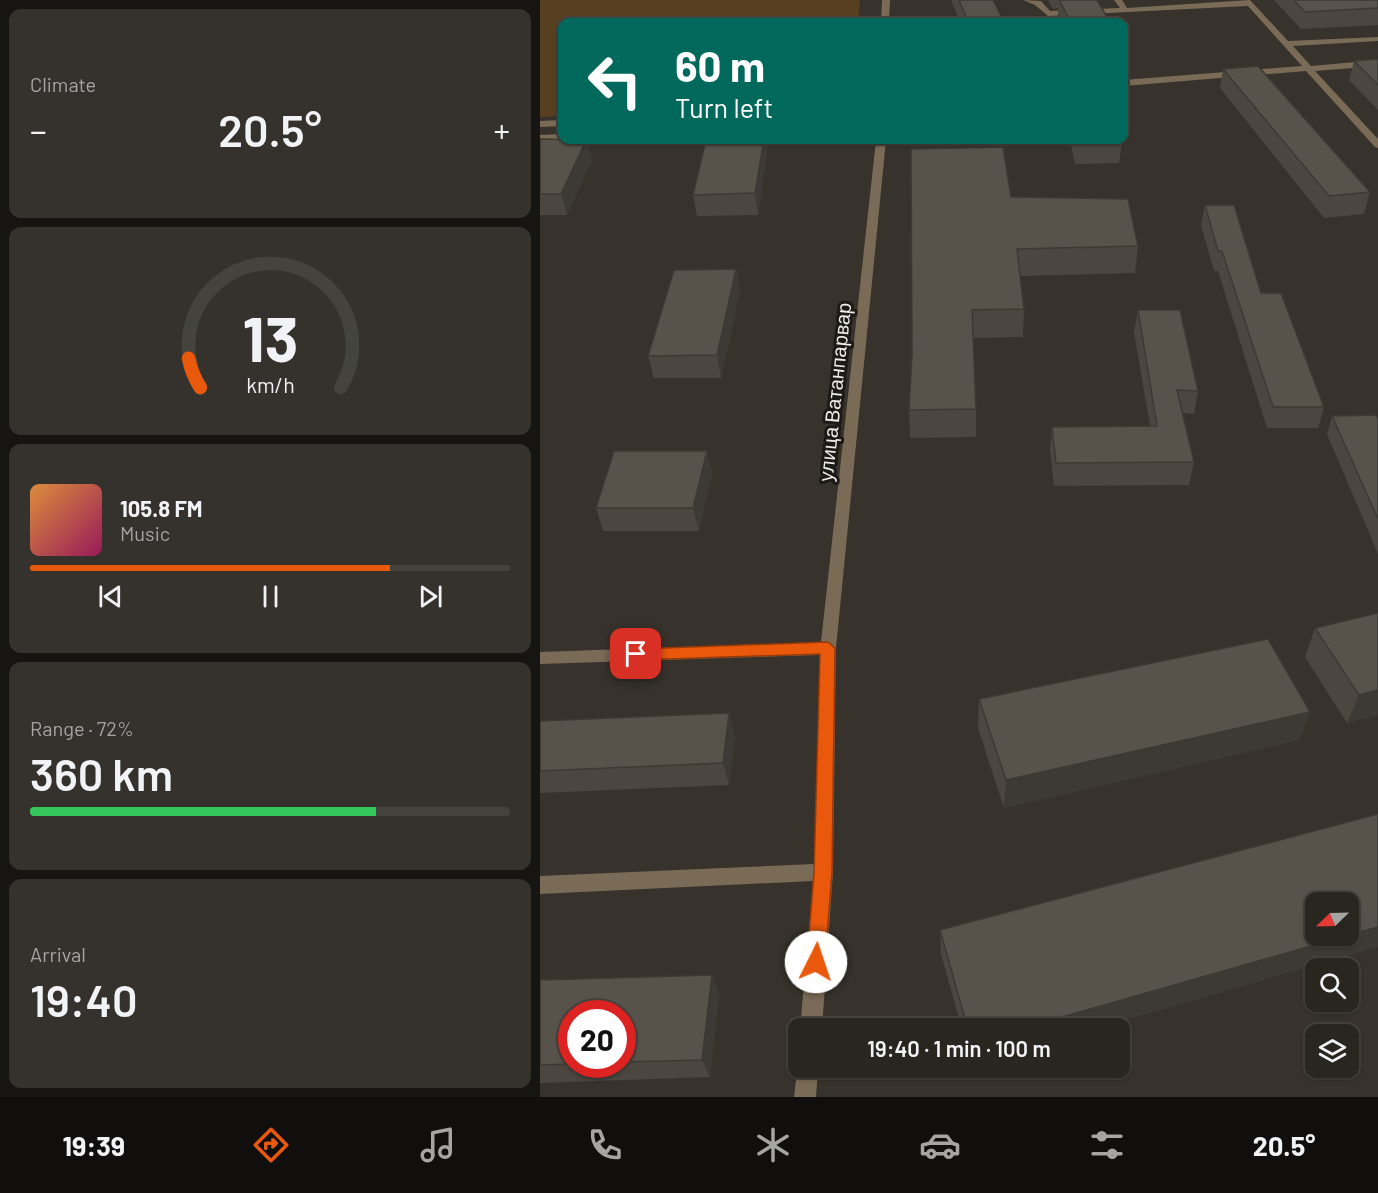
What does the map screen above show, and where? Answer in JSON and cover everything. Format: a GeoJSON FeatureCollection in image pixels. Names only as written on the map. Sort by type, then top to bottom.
{"type":"FeatureCollection","features":[{"type":"Feature","properties":{"kind":"street"},"geometry":{"type":"LineString","coordinates":[[885,18],[886,0]]}},
{"type":"Feature","properties":{"kind":"street"},"geometry":{"type":"LineString","coordinates":[[1027,0],[1038,3],[1045,16],[1248,2],[1378,145]]}},
{"type":"Feature","properties":{"kind":"street"},"geometry":{"type":"LineString","coordinates":[[1118,0],[1125,10]]}},
{"type":"Feature","properties":{"kind":"street"},"geometry":{"type":"LineString","coordinates":[[1287,44],[1378,39]]}},
{"type":"Feature","properties":{"kind":"street"},"geometry":{"type":"LineString","coordinates":[[1128,83],[1378,63]]}},
{"type":"Feature","properties":{"kind":"street"},"geometry":{"type":"LineString","coordinates":[[540,124],[558,123]]}},
{"type":"Feature","properties":{"kind":"street"},"geometry":{"type":"LineString","coordinates":[[540,138],[558,137]]}},
{"type":"Feature","properties":{"kind":"street","name":"улица Ватанпарвар"},"geometry":{"type":"LineString","coordinates":[[812,1018],[823,872],[828,648],[881,144]]}},
{"type":"Feature","properties":{"kind":"street"},"geometry":{"type":"LineString","coordinates":[[540,657],[828,648]]}},
{"type":"Feature","properties":{"kind":"street"},"geometry":{"type":"LineString","coordinates":[[540,885],[823,872]]}},
{"type":"Feature","properties":{"kind":"street"},"geometry":{"type":"LineString","coordinates":[[805,1097],[806,1078]]}},
{"type":"Feature","properties":{"kind":"shaded area"},"geometry":{"type":"Polygon","coordinates":[[[540,0],[860,0],[858,18],[558,18],[558,116],[540,117],[540,0]]]}},
{"type":"Feature","properties":{"kind":"building"},"geometry":{"type":"Polygon","coordinates":[[[959,0],[993,0],[1002,18],[966,18],[959,0]]]}},
{"type":"Feature","properties":{"kind":"building"},"geometry":{"type":"Polygon","coordinates":[[[1059,0],[1097,0],[1108,18],[1069,18],[1059,0]]]}},
{"type":"Feature","properties":{"kind":"building"},"geometry":{"type":"Polygon","coordinates":[[[1294,0],[1378,0],[1378,8],[1305,12],[1294,0]]]}},
{"type":"Feature","properties":{"kind":"building"},"geometry":{"type":"Polygon","coordinates":[[[1378,59],[1378,85],[1354,61],[1378,59]]]}},
{"type":"Feature","properties":{"kind":"building"},"geometry":{"type":"Polygon","coordinates":[[[1258,66],[1370,192],[1329,196],[1223,69],[1258,66]]]}},
{"type":"Feature","properties":{"kind":"building"},"geometry":{"type":"Polygon","coordinates":[[[540,139],[558,139],[558,144],[584,144],[561,194],[540,194],[540,139]]]}},
{"type":"Feature","properties":{"kind":"building"},"geometry":{"type":"Polygon","coordinates":[[[705,144],[763,144],[755,193],[693,195],[705,144]]]}},
{"type":"Feature","properties":{"kind":"building"},"geometry":{"type":"Polygon","coordinates":[[[1003,147],[1011,197],[1128,199],[1138,246],[1017,249],[1024,309],[972,310],[976,409],[909,410],[912,355],[911,149],[1003,147]]]}},
{"type":"Feature","properties":{"kind":"building"},"geometry":{"type":"Polygon","coordinates":[[[1205,205],[1234,205],[1261,293],[1281,293],[1324,407],[1273,407],[1222,251],[1218,251],[1205,205]]]}},
{"type":"Feature","properties":{"kind":"building"},"geometry":{"type":"Polygon","coordinates":[[[736,269],[717,355],[648,356],[674,270],[736,269]]]}},
{"type":"Feature","properties":{"kind":"building"},"geometry":{"type":"Polygon","coordinates":[[[1138,310],[1180,310],[1198,391],[1177,390],[1194,462],[1056,463],[1052,427],[1157,426],[1138,310]]]}},
{"type":"Feature","properties":{"kind":"building"},"geometry":{"type":"Polygon","coordinates":[[[1376,415],[1378,419],[1378,519],[1332,416],[1376,415]]]}},
{"type":"Feature","properties":{"kind":"building"},"geometry":{"type":"Polygon","coordinates":[[[614,451],[707,451],[693,508],[596,508],[614,451]]]}},
{"type":"Feature","properties":{"kind":"building"},"geometry":{"type":"Polygon","coordinates":[[[1378,613],[1378,690],[1359,695],[1315,628],[1378,613]]]}},
{"type":"Feature","properties":{"kind":"building"},"geometry":{"type":"Polygon","coordinates":[[[1268,639],[1310,712],[1006,780],[979,699],[1268,639]]]}},
{"type":"Feature","properties":{"kind":"building"},"geometry":{"type":"Polygon","coordinates":[[[729,713],[723,763],[540,771],[540,721],[729,713]]]}},
{"type":"Feature","properties":{"kind":"building"},"geometry":{"type":"Polygon","coordinates":[[[1378,814],[1378,927],[1359,932],[1359,892],[1305,892],[1305,946],[1311,946],[1059,1018],[965,1018],[940,930],[1378,814]]]}},
{"type":"Feature","properties":{"kind":"building"},"geometry":{"type":"Polygon","coordinates":[[[712,975],[702,1060],[636,1062],[636,1000],[558,1000],[558,1064],[540,1065],[540,980],[712,975]]]}},
{"type":"Feature","properties":{"kind":"route"},"geometry":{"type":"LineString","coordinates":[[636,654],[828,648],[823,872],[816,962]]}}]}
